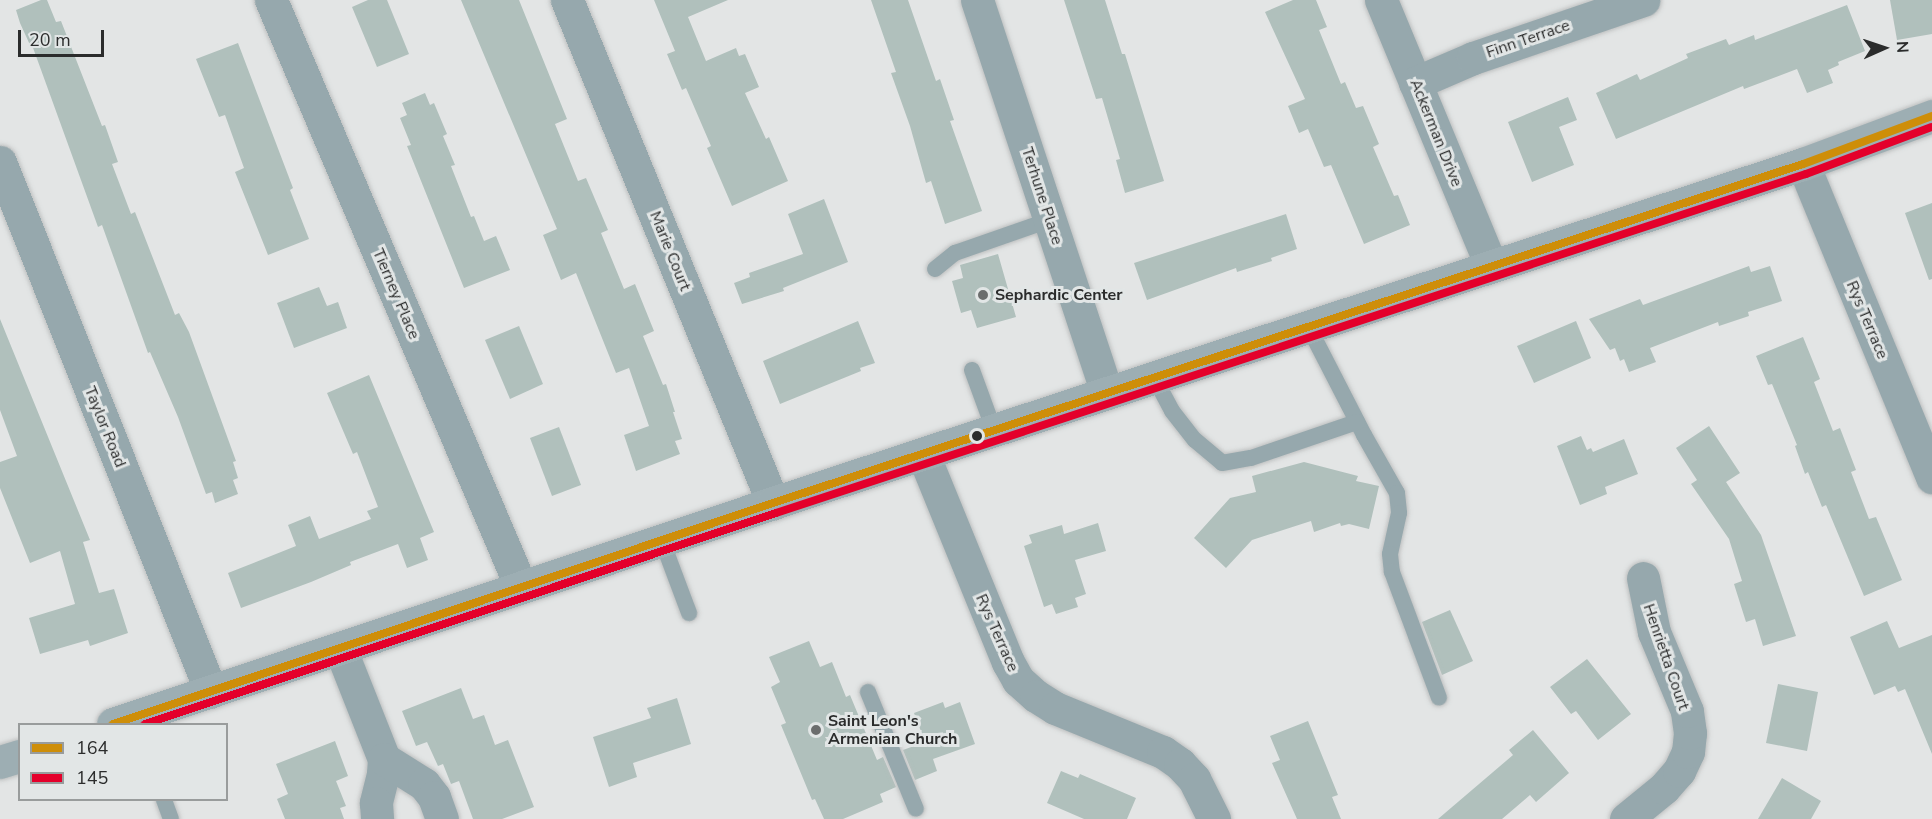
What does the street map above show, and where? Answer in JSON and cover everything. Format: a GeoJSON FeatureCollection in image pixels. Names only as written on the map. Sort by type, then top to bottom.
{"type":"FeatureCollection","features":[{"type":"Feature","properties":{"kind":"main road"},"geometry":{"type":"LineString","coordinates":[[131,722],[211,692],[521,587],[1491,265],[1803,164],[1932,116]]}},
{"type":"Feature","properties":{"kind":"main road"},"geometry":{"type":"LineString","coordinates":[[0,762],[18,757]]}},
{"type":"Feature","properties":{"kind":"street","name":"Tierney Place"},"geometry":{"type":"LineString","coordinates":[[271,0],[521,587]]}},
{"type":"Feature","properties":{"kind":"street","name":"Marie Court"},"geometry":{"type":"LineString","coordinates":[[567,0],[773,503]]}},
{"type":"Feature","properties":{"kind":"street","name":"Terhune Place"},"geometry":{"type":"LineString","coordinates":[[977,0],[1107,393]]}},
{"type":"Feature","properties":{"kind":"street","name":"Ackerman Drive"},"geometry":{"type":"LineString","coordinates":[[1381,0],[1491,265]]}},
{"type":"Feature","properties":{"kind":"street","name":"Finn Terrace"},"geometry":{"type":"LineString","coordinates":[[1415,83],[1473,58],[1643,0]]}},
{"type":"Feature","properties":{"kind":"street","name":"Taylor Road"},"geometry":{"type":"LineString","coordinates":[[0,162],[211,692]]}},
{"type":"Feature","properties":{"kind":"street","name":"Rys Terrace"},"geometry":{"type":"LineString","coordinates":[[1803,164],[1932,477]]}},
{"type":"Feature","properties":{"kind":"street","name":"Rys Terrace"},"geometry":{"type":"LineString","coordinates":[[922,454],[1008,662],[1018,680],[1036,696],[1055,708],[1163,752],[1180,764],[1194,779],[1214,819]]}},
{"type":"Feature","properties":{"kind":"street","name":"Henrietta Court"},"geometry":{"type":"LineString","coordinates":[[1626,819],[1664,788],[1679,771],[1688,752],[1690,733],[1687,711],[1654,632],[1643,578]]}},
{"type":"Feature","properties":{"kind":"street"},"geometry":{"type":"LineString","coordinates":[[340,648],[384,759],[376,803],[377,819]]}},
{"type":"Feature","properties":{"kind":"street"},"geometry":{"type":"LineString","coordinates":[[384,759],[424,784],[434,797],[442,819]]}},
{"type":"Feature","properties":{"kind":"lane"},"geometry":{"type":"LineString","coordinates":[[935,269],[955,253],[1050,219]]}},
{"type":"Feature","properties":{"kind":"lane"},"geometry":{"type":"LineString","coordinates":[[1308,326],[1357,422],[1397,493],[1399,513],[1390,554],[1392,572],[1439,698]]}},
{"type":"Feature","properties":{"kind":"lane"},"geometry":{"type":"LineString","coordinates":[[972,370],[994,430]]}},
{"type":"Feature","properties":{"kind":"lane"},"geometry":{"type":"LineString","coordinates":[[1154,377],[1172,411],[1195,440],[1222,463],[1251,458],[1357,422]]}},
{"type":"Feature","properties":{"kind":"lane"},"geometry":{"type":"LineString","coordinates":[[662,541],[689,613]]}},
{"type":"Feature","properties":{"kind":"lane"},"geometry":{"type":"LineString","coordinates":[[868,692],[916,809]]}},
{"type":"Feature","properties":{"kind":"lane"},"geometry":{"type":"LineString","coordinates":[[164,801],[171,819]]}},
{"type":"Feature","properties":{"kind":"building"},"geometry":{"type":"Polygon","coordinates":[[[41,0],[47,0],[56,22],[61,21],[102,126],[105,125],[118,162],[112,164],[131,214],[135,212],[175,315],[179,313],[189,332],[236,461],[233,462],[238,478],[233,480],[238,494],[215,503],[212,492],[206,494],[178,417],[150,352],[148,353],[102,225],[98,227],[32,45],[20,23],[16,10],[41,0]]]}},
{"type":"Feature","properties":{"kind":"building"},"geometry":{"type":"Polygon","coordinates":[[[368,0],[387,0],[409,54],[377,67],[352,7],[368,0]]]}},
{"type":"Feature","properties":{"kind":"building"},"geometry":{"type":"Polygon","coordinates":[[[461,0],[519,0],[567,119],[555,124],[578,181],[586,178],[608,230],[601,233],[624,289],[635,284],[654,331],[643,336],[663,385],[666,384],[675,412],[673,412],[682,439],[675,441],[680,454],[636,471],[624,435],[649,426],[629,368],[616,373],[576,273],[561,280],[543,235],[557,229],[461,0]]]}},
{"type":"Feature","properties":{"kind":"building"},"geometry":{"type":"Polygon","coordinates":[[[654,0],[728,0],[688,17],[706,61],[736,48],[739,56],[745,54],[759,87],[745,93],[766,139],[769,137],[788,181],[732,206],[707,148],[711,146],[686,88],[682,90],[667,54],[675,51],[654,0]]]}},
{"type":"Feature","properties":{"kind":"building"},"geometry":{"type":"Polygon","coordinates":[[[871,0],[908,0],[936,81],[940,79],[954,120],[950,121],[982,211],[945,224],[931,181],[926,183],[910,126],[891,73],[896,72],[871,0]]]}},
{"type":"Feature","properties":{"kind":"building"},"geometry":{"type":"Polygon","coordinates":[[[1064,0],[1105,0],[1122,54],[1125,54],[1164,181],[1125,193],[1116,160],[1120,159],[1102,98],[1096,99],[1064,0]]]}},
{"type":"Feature","properties":{"kind":"building"},"geometry":{"type":"Polygon","coordinates":[[[1293,0],[1316,0],[1327,27],[1319,30],[1341,84],[1345,82],[1356,108],[1363,106],[1379,144],[1373,147],[1394,196],[1398,195],[1410,225],[1364,244],[1331,165],[1324,167],[1308,129],[1299,133],[1288,106],[1305,99],[1265,12],[1293,0]]]}},
{"type":"Feature","properties":{"kind":"building"},"geometry":{"type":"Polygon","coordinates":[[[1890,0],[1932,0],[1932,34],[1897,40],[1890,0]]]}},
{"type":"Feature","properties":{"kind":"building"},"geometry":{"type":"Polygon","coordinates":[[[1847,5],[1865,51],[1838,62],[1839,65],[1828,70],[1833,83],[1807,93],[1797,69],[1744,89],[1743,86],[1616,139],[1596,93],[1637,74],[1640,80],[1688,58],[1686,54],[1726,39],[1729,45],[1754,35],[1755,40],[1847,5]]]}},
{"type":"Feature","properties":{"kind":"building"},"geometry":{"type":"Polygon","coordinates":[[[238,43],[293,188],[290,190],[309,239],[268,255],[235,172],[244,168],[225,115],[219,117],[196,59],[238,43]]]}},
{"type":"Feature","properties":{"kind":"building"},"geometry":{"type":"Polygon","coordinates":[[[425,93],[430,105],[434,103],[447,134],[443,136],[455,165],[451,166],[471,217],[474,216],[484,241],[496,236],[510,270],[464,288],[407,146],[411,145],[400,118],[407,115],[402,103],[425,93]]]}},
{"type":"Feature","properties":{"kind":"building"},"geometry":{"type":"Polygon","coordinates":[[[1568,97],[1577,120],[1559,127],[1574,165],[1532,182],[1508,122],[1568,97]]]}},
{"type":"Feature","properties":{"kind":"building"},"geometry":{"type":"Polygon","coordinates":[[[824,199],[848,262],[783,288],[784,291],[742,304],[734,283],[750,277],[749,273],[803,254],[788,214],[824,199]]]}},
{"type":"Feature","properties":{"kind":"building"},"geometry":{"type":"Polygon","coordinates":[[[1932,203],[1932,279],[1929,280],[1905,213],[1932,203]]]}},
{"type":"Feature","properties":{"kind":"building"},"geometry":{"type":"Polygon","coordinates":[[[1286,214],[1297,249],[1271,258],[1272,261],[1237,272],[1236,268],[1147,300],[1134,263],[1286,214]]]}},
{"type":"Feature","properties":{"kind":"building","name":"Sephardic Center"},"geometry":{"type":"Polygon","coordinates":[[[998,254],[1016,317],[977,328],[971,310],[961,313],[952,281],[963,278],[960,265],[998,254]]]}},
{"type":"Feature","properties":{"kind":"building"},"geometry":{"type":"Polygon","coordinates":[[[1749,266],[1751,272],[1770,266],[1782,301],[1748,312],[1749,316],[1719,326],[1718,322],[1650,348],[1656,362],[1629,372],[1624,359],[1620,361],[1615,348],[1610,350],[1589,319],[1640,299],[1643,305],[1749,266]]]}},
{"type":"Feature","properties":{"kind":"building"},"geometry":{"type":"Polygon","coordinates":[[[319,287],[327,306],[338,302],[347,328],[294,348],[277,303],[319,287]]]}},
{"type":"Feature","properties":{"kind":"building"},"geometry":{"type":"Polygon","coordinates":[[[0,319],[90,540],[83,542],[99,593],[114,589],[128,633],[90,646],[88,640],[40,654],[29,618],[75,604],[60,551],[30,563],[0,488],[0,462],[17,456],[0,410],[0,319]]]}},
{"type":"Feature","properties":{"kind":"building"},"geometry":{"type":"Polygon","coordinates":[[[858,321],[875,363],[780,404],[763,361],[858,321]]]}},
{"type":"Feature","properties":{"kind":"building"},"geometry":{"type":"Polygon","coordinates":[[[1576,321],[1591,358],[1534,383],[1517,346],[1576,321]]]}},
{"type":"Feature","properties":{"kind":"building"},"geometry":{"type":"Polygon","coordinates":[[[519,326],[543,384],[510,399],[485,340],[519,326]]]}},
{"type":"Feature","properties":{"kind":"building"},"geometry":{"type":"Polygon","coordinates":[[[1803,337],[1820,379],[1814,382],[1833,431],[1840,428],[1856,470],[1851,472],[1869,519],[1876,517],[1902,580],[1864,596],[1826,505],[1822,507],[1808,472],[1805,474],[1795,446],[1797,445],[1772,384],[1768,385],[1756,356],[1803,337]]]}},
{"type":"Feature","properties":{"kind":"building"},"geometry":{"type":"Polygon","coordinates":[[[369,375],[434,532],[420,538],[428,560],[407,568],[398,544],[350,562],[351,565],[311,582],[241,608],[228,573],[296,546],[288,525],[310,516],[319,539],[371,519],[367,511],[378,507],[357,452],[353,454],[327,393],[369,375]]]}},
{"type":"Feature","properties":{"kind":"building"},"geometry":{"type":"Polygon","coordinates":[[[1709,426],[1740,473],[1726,482],[1761,535],[1796,636],[1763,646],[1755,619],[1746,622],[1734,584],[1742,581],[1729,539],[1691,484],[1697,480],[1676,448],[1709,426]]]}},
{"type":"Feature","properties":{"kind":"building"},"geometry":{"type":"Polygon","coordinates":[[[559,427],[581,485],[552,496],[530,438],[559,427]]]}},
{"type":"Feature","properties":{"kind":"building"},"geometry":{"type":"Polygon","coordinates":[[[1581,436],[1587,450],[1591,448],[1593,452],[1624,439],[1638,474],[1605,487],[1607,494],[1580,505],[1557,446],[1581,436]]]}},
{"type":"Feature","properties":{"kind":"building"},"geometry":{"type":"Polygon","coordinates":[[[1304,462],[1358,476],[1356,481],[1379,486],[1369,529],[1349,524],[1341,526],[1340,523],[1314,532],[1311,521],[1252,540],[1226,568],[1194,538],[1230,498],[1256,492],[1252,476],[1304,462]]]}},
{"type":"Feature","properties":{"kind":"building"},"geometry":{"type":"Polygon","coordinates":[[[1098,523],[1106,551],[1075,560],[1086,594],[1075,598],[1078,607],[1056,614],[1052,604],[1044,607],[1024,546],[1032,543],[1029,535],[1062,525],[1064,534],[1098,523]]]}},
{"type":"Feature","properties":{"kind":"building"},"geometry":{"type":"Polygon","coordinates":[[[1450,610],[1473,661],[1442,675],[1422,622],[1450,610]]]}},
{"type":"Feature","properties":{"kind":"building"},"geometry":{"type":"Polygon","coordinates":[[[1887,621],[1899,648],[1932,635],[1932,754],[1905,689],[1898,692],[1895,686],[1874,695],[1850,637],[1887,621]]]}},
{"type":"Feature","properties":{"kind":"building"},"geometry":{"type":"Polygon","coordinates":[[[809,641],[820,667],[832,662],[846,697],[850,695],[877,760],[883,757],[896,787],[880,794],[883,802],[843,819],[824,819],[815,799],[812,800],[781,725],[786,723],[771,687],[780,682],[769,657],[809,641]]]}},
{"type":"Feature","properties":{"kind":"building"},"geometry":{"type":"Polygon","coordinates":[[[1587,659],[1631,714],[1598,740],[1576,711],[1571,714],[1550,687],[1587,659]]]}},
{"type":"Feature","properties":{"kind":"building"},"geometry":{"type":"Polygon","coordinates":[[[1778,684],[1818,692],[1807,751],[1766,743],[1778,684]]]}},
{"type":"Feature","properties":{"kind":"building"},"geometry":{"type":"Polygon","coordinates":[[[461,688],[473,719],[484,715],[495,745],[508,740],[534,807],[502,819],[473,819],[459,781],[451,784],[443,764],[438,766],[427,742],[416,746],[402,711],[461,688]]]}},
{"type":"Feature","properties":{"kind":"building"},"geometry":{"type":"Polygon","coordinates":[[[677,698],[691,744],[633,763],[637,777],[609,787],[593,737],[651,718],[647,708],[677,698]]]}},
{"type":"Feature","properties":{"kind":"building"},"geometry":{"type":"Polygon","coordinates":[[[943,702],[945,708],[960,702],[975,744],[933,759],[937,771],[915,780],[903,750],[925,742],[914,713],[943,702]]]}},
{"type":"Feature","properties":{"kind":"building"},"geometry":{"type":"Polygon","coordinates":[[[1308,721],[1338,795],[1332,797],[1341,819],[1297,819],[1272,763],[1280,760],[1270,736],[1308,721]]]}},
{"type":"Feature","properties":{"kind":"building"},"geometry":{"type":"Polygon","coordinates":[[[1533,730],[1569,773],[1536,802],[1530,795],[1502,819],[1438,819],[1513,755],[1509,750],[1533,730]]]}},
{"type":"Feature","properties":{"kind":"building"},"geometry":{"type":"Polygon","coordinates":[[[335,741],[348,776],[336,781],[346,806],[340,808],[344,819],[285,819],[277,799],[288,794],[276,764],[335,741]]]}},
{"type":"Feature","properties":{"kind":"building"},"geometry":{"type":"Polygon","coordinates":[[[1061,771],[1078,778],[1080,774],[1136,798],[1127,819],[1084,819],[1047,803],[1061,771]]]}},
{"type":"Feature","properties":{"kind":"building"},"geometry":{"type":"Polygon","coordinates":[[[1782,778],[1821,801],[1811,819],[1758,819],[1782,778]]]}},
{"type":"Feature","properties":{"kind":"transit line","name":"164"},"geometry":{"type":"LineString","coordinates":[[116,723],[773,503],[1803,164],[1932,116]]}},
{"type":"Feature","properties":{"kind":"transit line","name":"145"},"geometry":{"type":"LineString","coordinates":[[148,723],[776,513],[1806,174],[1932,127]]}},
{"type":"Feature","properties":{"kind":"place","name":"Sephardic Center"},"geometry":{"type":"Point","coordinates":[983,295]}},
{"type":"Feature","properties":{"kind":"place","name":"Saint Leon's Armenian Church"},"geometry":{"type":"Point","coordinates":[816,730]}}]}
